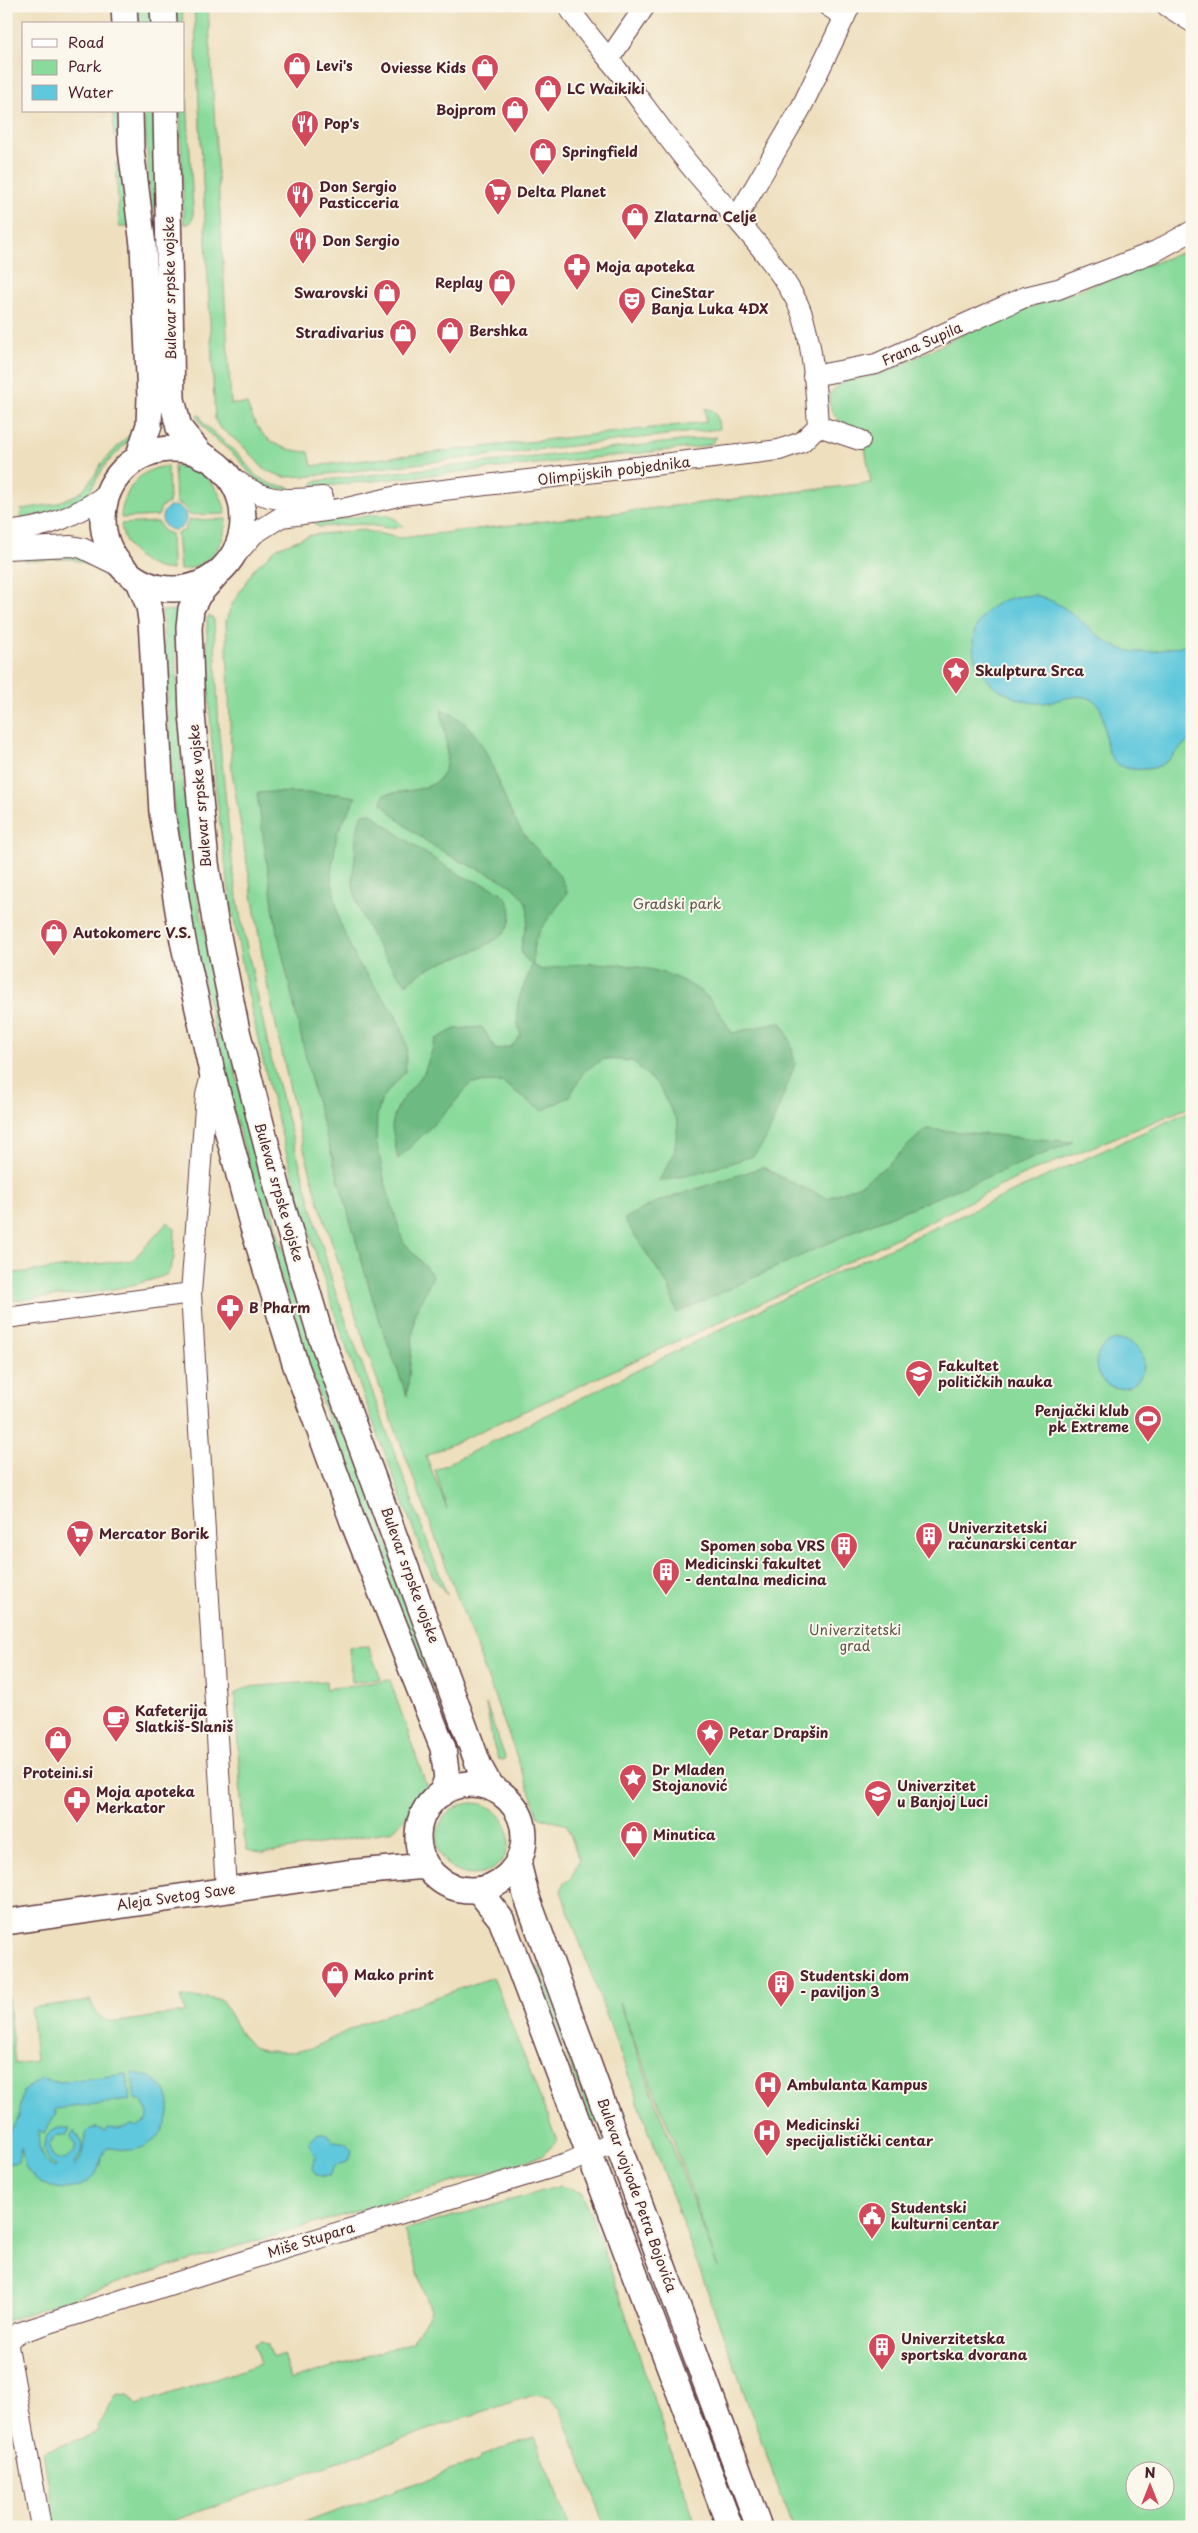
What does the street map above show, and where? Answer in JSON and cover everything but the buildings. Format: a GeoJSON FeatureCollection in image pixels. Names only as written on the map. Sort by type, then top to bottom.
{"type":"FeatureCollection","features":[{"type":"Feature","properties":{"kind":"main road"},"geometry":{"type":"LineString","coordinates":[[124,6],[125,22]]}},
{"type":"Feature","properties":{"kind":"main road"},"geometry":{"type":"LineString","coordinates":[[163,6],[164,22]]}},
{"type":"Feature","properties":{"kind":"main road","name":"Bulevar srpske vojske"},"geometry":{"type":"LineString","coordinates":[[130,112],[131,149],[143,245],[150,397],[149,425],[138,458]]}},
{"type":"Feature","properties":{"kind":"main road","name":"Bulevar srpske vojske"},"geometry":{"type":"LineString","coordinates":[[166,112],[172,399],[179,428],[202,456],[224,471],[237,491],[243,514],[243,531],[237,549],[198,595],[191,609],[189,627],[192,714],[206,863],[214,921],[237,1031],[277,1188],[321,1337],[479,1766],[491,1788]]}},
{"type":"Feature","properties":{"kind":"main road","name":"Bulevar srpske vojske"},"geometry":{"type":"LineString","coordinates":[[202,456],[183,450],[168,449],[138,458],[115,479],[107,494],[103,509],[103,525],[106,542],[117,565],[139,581],[155,588],[178,590],[199,585],[221,570]]}},
{"type":"Feature","properties":{"kind":"main road"},"geometry":{"type":"LineString","coordinates":[[139,581],[149,606],[151,620],[162,812],[183,941],[212,1072],[252,1224],[296,1366],[352,1519],[443,1748],[447,1779],[440,1794],[430,1804],[422,1817],[418,1832],[423,1856],[436,1877],[449,1886],[463,1890],[478,1890],[502,1881],[518,1863],[525,1842],[520,1815],[508,1799],[491,1788],[465,1784],[440,1794]]}},
{"type":"Feature","properties":{"kind":"main road","name":"Aleja Svetog Save"},"geometry":{"type":"LineString","coordinates":[[6,1922],[346,1873],[423,1856]]}},
{"type":"Feature","properties":{"kind":"main road","name":"Bulevar vojvode Petra Bojovića"},"geometry":{"type":"LineString","coordinates":[[518,1863],[526,1896],[759,2527]]}},
{"type":"Feature","properties":{"kind":"main road","name":"Bulevar vojvode Petra Bojovića"},"geometry":{"type":"LineString","coordinates":[[478,1890],[500,1919],[730,2527]]}},
{"type":"Feature","properties":{"kind":"street"},"geometry":{"type":"LineString","coordinates":[[568,6],[581,27],[609,59],[691,167],[774,267],[796,300],[805,327],[813,376],[818,426],[860,440]]}},
{"type":"Feature","properties":{"kind":"street"},"geometry":{"type":"LineString","coordinates":[[609,59],[645,6]]}},
{"type":"Feature","properties":{"kind":"street"},"geometry":{"type":"LineString","coordinates":[[736,219],[801,108],[848,11],[828,6]]}},
{"type":"Feature","properties":{"kind":"street"},"geometry":{"type":"LineString","coordinates":[[1166,6],[1192,22]]}},
{"type":"Feature","properties":{"kind":"street","name":"Frana Supila"},"geometry":{"type":"LineString","coordinates":[[813,376],[876,364],[1025,297],[1058,289],[1156,251],[1192,231]]}},
{"type":"Feature","properties":{"kind":"street","name":"Olimpijskih pobjednika"},"geometry":{"type":"LineString","coordinates":[[221,570],[254,534],[281,517],[347,508],[402,495],[779,450],[802,442],[818,426]]}},
{"type":"Feature","properties":{"kind":"street","name":"Olimpijskih pobjednika"},"geometry":{"type":"LineString","coordinates":[[224,471],[257,495],[269,498],[296,499],[344,495],[402,495]]}},
{"type":"Feature","properties":{"kind":"street"},"geometry":{"type":"LineString","coordinates":[[6,532],[57,523],[73,516],[107,494]]}},
{"type":"Feature","properties":{"kind":"street"},"geometry":{"type":"LineString","coordinates":[[6,549],[71,546],[82,548],[117,565]]}},
{"type":"Feature","properties":{"kind":"street"},"geometry":{"type":"LineString","coordinates":[[212,1072],[206,1095],[191,1293],[226,1890]]}},
{"type":"Feature","properties":{"kind":"street"},"geometry":{"type":"LineString","coordinates":[[6,1318],[191,1293]]}},
{"type":"Feature","properties":{"kind":"street","name":"Miše Stupara"},"geometry":{"type":"LineString","coordinates":[[7,2342],[18,2333],[263,2255],[514,2179],[617,2142]]}},
{"type":"Feature","properties":{"kind":"street"},"geometry":{"type":"LineString","coordinates":[[7,2342],[41,2527]]}},
{"type":"Feature","properties":{"kind":"green space"},"geometry":{"type":"Polygon","coordinates":[[[138,6],[152,6],[153,22],[139,22],[138,6]]]}},
{"type":"Feature","properties":{"kind":"green space"},"geometry":{"type":"Polygon","coordinates":[[[175,6],[182,6],[183,22],[176,22],[175,6]]]}},
{"type":"Feature","properties":{"kind":"green space"},"geometry":{"type":"Polygon","coordinates":[[[194,6],[208,6],[231,404],[247,404],[256,425],[269,440],[286,448],[309,452],[312,466],[706,422],[705,408],[716,415],[719,429],[310,476],[284,477],[265,470],[242,445],[219,427],[215,419],[194,6]]]}},
{"type":"Feature","properties":{"kind":"green space"},"geometry":{"type":"Polygon","coordinates":[[[185,60],[193,218],[189,224],[184,224],[180,112],[185,112],[185,60]]]}},
{"type":"Feature","properties":{"kind":"green space"},"geometry":{"type":"Polygon","coordinates":[[[113,112],[121,112],[119,132],[114,136],[113,112]]]}},
{"type":"Feature","properties":{"kind":"green space"},"geometry":{"type":"Polygon","coordinates":[[[144,112],[158,112],[156,209],[152,207],[144,112]]]}},
{"type":"Feature","properties":{"kind":"green space"},"geometry":{"type":"Polygon","coordinates":[[[116,163],[123,168],[129,227],[119,227],[116,163]]]}},
{"type":"Feature","properties":{"kind":"green space"},"geometry":{"type":"Polygon","coordinates":[[[1192,249],[1192,1106],[1021,1176],[807,1282],[426,1456],[447,1509],[435,1470],[833,1274],[1192,1110],[1192,2527],[792,2527],[561,1891],[563,1884],[571,1878],[579,1860],[567,1825],[539,1817],[375,1374],[320,1206],[299,1131],[266,979],[232,772],[226,621],[231,606],[254,569],[277,548],[311,535],[362,530],[400,538],[871,483],[862,429],[848,425],[838,419],[831,409],[829,394],[844,381],[887,372],[984,324],[1192,249]],[[619,2002],[718,2268],[670,2131],[619,2002]]]}},
{"type":"Feature","properties":{"kind":"green space"},"geometry":{"type":"Polygon","coordinates":[[[200,415],[203,423],[240,456],[256,476],[273,485],[290,487],[291,490],[264,486],[257,481],[237,458],[200,423],[197,416],[200,415]]]}},
{"type":"Feature","properties":{"kind":"green space"},"geometry":{"type":"Polygon","coordinates":[[[138,416],[134,435],[105,465],[89,492],[77,504],[51,514],[21,518],[22,509],[55,504],[80,493],[95,475],[101,464],[132,432],[138,416]]]}},
{"type":"Feature","properties":{"kind":"green space"},"geometry":{"type":"Polygon","coordinates":[[[717,437],[711,444],[699,447],[315,487],[313,483],[316,481],[717,437]]]}},
{"type":"Feature","properties":{"kind":"green space"},"geometry":{"type":"Polygon","coordinates":[[[168,466],[169,503],[161,507],[158,516],[121,518],[125,499],[134,483],[149,471],[168,466]]]}},
{"type":"Feature","properties":{"kind":"green space"},"geometry":{"type":"Polygon","coordinates":[[[174,466],[193,470],[209,480],[220,495],[226,514],[189,515],[184,506],[176,503],[174,466]]]}},
{"type":"Feature","properties":{"kind":"green space"},"geometry":{"type":"Polygon","coordinates":[[[374,515],[390,516],[403,526],[388,528],[362,524],[318,527],[315,524],[315,521],[374,515]]]}},
{"type":"Feature","properties":{"kind":"green space"},"geometry":{"type":"Polygon","coordinates":[[[226,519],[223,538],[213,554],[199,565],[180,570],[177,533],[184,531],[189,520],[226,519]]]}},
{"type":"Feature","properties":{"kind":"green space"},"geometry":{"type":"Polygon","coordinates":[[[158,522],[163,531],[171,534],[172,570],[153,566],[138,557],[127,542],[121,524],[158,522]]]}},
{"type":"Feature","properties":{"kind":"green space"},"geometry":{"type":"Polygon","coordinates":[[[75,553],[115,580],[130,598],[136,608],[139,619],[135,610],[120,590],[110,580],[89,565],[68,559],[25,560],[24,556],[75,553]]]}},
{"type":"Feature","properties":{"kind":"green space"},"geometry":{"type":"Polygon","coordinates":[[[177,610],[175,639],[182,774],[194,883],[237,1079],[280,1241],[467,1770],[440,1703],[408,1636],[322,1403],[294,1322],[234,1113],[197,953],[175,830],[162,611],[177,610]]]}},
{"type":"Feature","properties":{"kind":"green space"},"geometry":{"type":"Polygon","coordinates":[[[209,616],[214,619],[219,734],[233,871],[241,920],[272,1063],[334,1288],[447,1595],[433,1576],[424,1558],[340,1329],[312,1243],[265,1067],[245,978],[229,889],[217,799],[210,709],[207,618],[209,616]]]}},
{"type":"Feature","properties":{"kind":"green space"},"geometry":{"type":"Polygon","coordinates":[[[144,694],[148,743],[144,747],[141,696],[144,694]]]}},
{"type":"Feature","properties":{"kind":"green space"},"geometry":{"type":"Polygon","coordinates":[[[441,709],[457,717],[481,743],[517,824],[527,839],[558,874],[567,892],[538,934],[533,953],[533,965],[542,970],[582,964],[625,965],[646,968],[686,982],[703,993],[716,1007],[732,1033],[781,1022],[790,1040],[795,1064],[769,1133],[753,1156],[699,1173],[659,1181],[674,1154],[678,1123],[658,1085],[632,1061],[604,1059],[584,1071],[570,1096],[542,1111],[502,1082],[471,1083],[449,1109],[398,1159],[392,1127],[394,1116],[400,1102],[424,1073],[436,1039],[455,1029],[482,1027],[496,1050],[512,1046],[521,1035],[517,1006],[532,965],[522,954],[521,948],[528,910],[521,895],[500,879],[437,848],[399,820],[382,803],[384,794],[420,789],[431,785],[439,779],[444,771],[447,751],[441,709]]]}},
{"type":"Feature","properties":{"kind":"green space"},"geometry":{"type":"Polygon","coordinates":[[[147,775],[151,778],[160,877],[147,811],[147,775]]]}},
{"type":"Feature","properties":{"kind":"green space"},"geometry":{"type":"Polygon","coordinates":[[[257,793],[339,794],[356,797],[337,833],[331,875],[339,921],[356,960],[395,1014],[407,1047],[405,1072],[382,1098],[377,1115],[376,1140],[385,1183],[403,1241],[433,1276],[415,1313],[407,1396],[376,1311],[314,1093],[276,926],[257,793]]]}},
{"type":"Feature","properties":{"kind":"green space"},"geometry":{"type":"Polygon","coordinates":[[[371,813],[450,869],[462,876],[491,887],[502,894],[508,901],[511,918],[506,930],[488,944],[434,966],[406,984],[380,950],[365,923],[355,895],[353,876],[357,829],[363,814],[371,813]]]}},
{"type":"Feature","properties":{"kind":"green space"},"geometry":{"type":"Polygon","coordinates":[[[926,1129],[1073,1142],[859,1229],[677,1313],[669,1287],[624,1219],[654,1203],[763,1167],[788,1181],[827,1198],[860,1185],[885,1167],[926,1129]]]}},
{"type":"Feature","properties":{"kind":"green space"},"geometry":{"type":"Polygon","coordinates":[[[168,1222],[175,1229],[174,1258],[168,1274],[149,1281],[109,1290],[6,1301],[6,1274],[133,1260],[168,1222]]]}},
{"type":"Feature","properties":{"kind":"green space"},"geometry":{"type":"Polygon","coordinates":[[[368,1646],[381,1679],[352,1682],[349,1647],[368,1646]]]}},
{"type":"Feature","properties":{"kind":"green space"},"geometry":{"type":"Polygon","coordinates":[[[390,1680],[427,1788],[427,1791],[406,1816],[392,1831],[263,1854],[247,1850],[243,1831],[235,1694],[247,1687],[326,1681],[326,1689],[390,1680]]]}},
{"type":"Feature","properties":{"kind":"green space"},"geometry":{"type":"Polygon","coordinates":[[[486,1704],[505,1757],[504,1760],[498,1759],[492,1740],[486,1704]]]}},
{"type":"Feature","properties":{"kind":"green space"},"geometry":{"type":"Polygon","coordinates":[[[473,1803],[493,1809],[503,1819],[509,1839],[503,1859],[493,1869],[473,1875],[453,1869],[443,1859],[437,1839],[443,1819],[453,1809],[473,1803]]]}},
{"type":"Feature","properties":{"kind":"green space"},"geometry":{"type":"Polygon","coordinates":[[[539,1967],[603,2119],[592,2124],[535,1968],[539,1967]]]}},
{"type":"Feature","properties":{"kind":"green space"},"geometry":{"type":"Polygon","coordinates":[[[493,1977],[557,2141],[542,2156],[138,2276],[6,2321],[6,1982],[15,2064],[36,2061],[31,2008],[90,2000],[103,2019],[118,2022],[185,2012],[181,1997],[221,1999],[241,2034],[253,2047],[265,2051],[294,2052],[315,2047],[363,2023],[493,1977]]]}},
{"type":"Feature","properties":{"kind":"green space"},"geometry":{"type":"Polygon","coordinates":[[[561,2186],[582,2193],[613,2276],[697,2527],[606,2527],[561,2410],[548,2397],[534,2395],[439,2426],[156,2527],[56,2527],[43,2452],[99,2432],[98,2426],[117,2394],[129,2395],[136,2405],[260,2364],[254,2344],[261,2341],[268,2345],[272,2358],[283,2354],[290,2380],[412,2342],[431,2311],[404,2230],[561,2186]]]}},
{"type":"Feature","properties":{"kind":"green space"},"geometry":{"type":"Polygon","coordinates":[[[534,2437],[570,2527],[292,2527],[478,2461],[482,2456],[534,2437]]]}},
{"type":"Feature","properties":{"kind":"water"},"geometry":{"type":"Polygon","coordinates":[[[174,506],[182,510],[186,518],[182,526],[174,530],[166,526],[162,518],[166,510],[174,506]]]}},
{"type":"Feature","properties":{"kind":"water"},"geometry":{"type":"Polygon","coordinates":[[[1035,595],[1054,602],[1070,612],[1109,643],[1125,650],[1143,652],[1166,649],[1192,642],[1192,739],[1182,746],[1169,760],[1159,766],[1131,769],[1118,764],[1110,755],[1106,742],[1103,717],[1099,706],[1091,699],[1079,697],[1042,703],[1031,702],[1020,700],[989,682],[981,672],[973,648],[977,624],[984,614],[999,602],[1014,597],[1035,595]]]}},
{"type":"Feature","properties":{"kind":"water"},"geometry":{"type":"Polygon","coordinates":[[[1115,1340],[1125,1340],[1137,1347],[1144,1359],[1144,1369],[1137,1381],[1125,1388],[1115,1388],[1107,1384],[1100,1377],[1096,1369],[1096,1359],[1100,1351],[1107,1344],[1115,1340]]]}},
{"type":"Feature","properties":{"kind":"water"},"geometry":{"type":"Polygon","coordinates":[[[132,2073],[148,2076],[160,2084],[167,2094],[169,2107],[167,2120],[162,2132],[152,2142],[134,2150],[107,2148],[94,2176],[79,2186],[70,2188],[52,2187],[36,2179],[25,2166],[21,2147],[18,2162],[6,2164],[6,2138],[19,2117],[23,2091],[41,2079],[57,2082],[127,2074],[130,2100],[55,2109],[53,2111],[56,2113],[44,2133],[39,2130],[39,2147],[43,2157],[55,2168],[56,2166],[49,2161],[45,2154],[45,2140],[49,2134],[61,2128],[70,2129],[66,2135],[54,2137],[49,2145],[54,2156],[65,2160],[75,2151],[75,2143],[71,2137],[74,2131],[78,2135],[82,2147],[80,2155],[74,2163],[75,2166],[79,2161],[85,2137],[90,2129],[97,2128],[105,2131],[107,2128],[118,2129],[133,2125],[137,2127],[146,2121],[148,2113],[141,2100],[135,2099],[132,2073]]]}},
{"type":"Feature","properties":{"kind":"water"},"geometry":{"type":"Polygon","coordinates":[[[318,2133],[328,2135],[333,2141],[346,2143],[352,2153],[347,2162],[336,2165],[329,2176],[319,2175],[312,2168],[315,2156],[309,2143],[318,2133]]]}},
{"type":"Feature","properties":{"kind":"place","name":"Levi's"},"geometry":{"type":"Point","coordinates":[297,90]}},
{"type":"Feature","properties":{"kind":"place","name":"Oviesse Kids"},"geometry":{"type":"Point","coordinates":[485,92]}},
{"type":"Feature","properties":{"kind":"place","name":"LC Waikiki"},"geometry":{"type":"Point","coordinates":[548,113]}},
{"type":"Feature","properties":{"kind":"place","name":"Bojprom"},"geometry":{"type":"Point","coordinates":[515,134]}},
{"type":"Feature","properties":{"kind":"place","name":"Pop's"},"geometry":{"type":"Point","coordinates":[305,148]}},
{"type":"Feature","properties":{"kind":"place","name":"Springfield"},"geometry":{"type":"Point","coordinates":[543,176]}},
{"type":"Feature","properties":{"kind":"place","name":"Delta Planet"},"geometry":{"type":"Point","coordinates":[498,216]}},
{"type":"Feature","properties":{"kind":"place","name":"Don Sergio Pasticceria"},"geometry":{"type":"Point","coordinates":[300,219]}},
{"type":"Feature","properties":{"kind":"place","name":"Zlatarna Celje"},"geometry":{"type":"Point","coordinates":[635,241]}},
{"type":"Feature","properties":{"kind":"place","name":"Don Sergio"},"geometry":{"type":"Point","coordinates":[303,265]}},
{"type":"Feature","properties":{"kind":"place","name":"Moja apoteka"},"geometry":{"type":"Point","coordinates":[577,291]}},
{"type":"Feature","properties":{"kind":"place","name":"Replay"},"geometry":{"type":"Point","coordinates":[502,307]}},
{"type":"Feature","properties":{"kind":"place","name":"Swarovski"},"geometry":{"type":"Point","coordinates":[387,317]}},
{"type":"Feature","properties":{"kind":"place","name":"CineStar Banja Luka 4DX"},"geometry":{"type":"Point","coordinates":[632,325]}},
{"type":"Feature","properties":{"kind":"place","name":"Bershka"},"geometry":{"type":"Point","coordinates":[450,355]}},
{"type":"Feature","properties":{"kind":"place","name":"Stradivarius"},"geometry":{"type":"Point","coordinates":[403,357]}},
{"type":"Feature","properties":{"kind":"place","name":"Skulptura Srca"},"geometry":{"type":"Point","coordinates":[956,695]}},
{"type":"Feature","properties":{"kind":"place","name":"Autokomerc V.S."},"geometry":{"type":"Point","coordinates":[54,957]}},
{"type":"Feature","properties":{"kind":"place","name":"B Pharm"},"geometry":{"type":"Point","coordinates":[230,1332]}},
{"type":"Feature","properties":{"kind":"place","name":"Fakultet političkih nauka"},"geometry":{"type":"Point","coordinates":[919,1398]}},
{"type":"Feature","properties":{"kind":"place","name":"Penjački klub pk Extreme"},"geometry":{"type":"Point","coordinates":[1148,1443]}},
{"type":"Feature","properties":{"kind":"place","name":"Mercator Borik"},"geometry":{"type":"Point","coordinates":[80,1558]}},
{"type":"Feature","properties":{"kind":"place","name":"Univerzitetski računarski centar"},"geometry":{"type":"Point","coordinates":[929,1560]}},
{"type":"Feature","properties":{"kind":"place","name":"Spomen soba VRS"},"geometry":{"type":"Point","coordinates":[844,1570]}},
{"type":"Feature","properties":{"kind":"place","name":"Medicinski fakultet - dentalna medicina"},"geometry":{"type":"Point","coordinates":[666,1596]}},
{"type":"Feature","properties":{"kind":"place","name":"Kafeterija Slatkiš-Slaniš"},"geometry":{"type":"Point","coordinates":[116,1743]}},
{"type":"Feature","properties":{"kind":"place","name":"Petar Drapšin"},"geometry":{"type":"Point","coordinates":[710,1757]}},
{"type":"Feature","properties":{"kind":"place","name":"Proteini.si"},"geometry":{"type":"Point","coordinates":[58,1764]}},
{"type":"Feature","properties":{"kind":"place","name":"Dr Mladen Stojanović"},"geometry":{"type":"Point","coordinates":[633,1802]}},
{"type":"Feature","properties":{"kind":"place","name":"Univerzitet u Banjoj Luci"},"geometry":{"type":"Point","coordinates":[878,1818]}},
{"type":"Feature","properties":{"kind":"place","name":"Moja apoteka Merkator"},"geometry":{"type":"Point","coordinates":[77,1824]}},
{"type":"Feature","properties":{"kind":"place","name":"Minutica"},"geometry":{"type":"Point","coordinates":[634,1859]}},
{"type":"Feature","properties":{"kind":"place","name":"Mako print"},"geometry":{"type":"Point","coordinates":[335,1999]}},
{"type":"Feature","properties":{"kind":"place","name":"Studentski dom - paviljon 3"},"geometry":{"type":"Point","coordinates":[781,2008]}},
{"type":"Feature","properties":{"kind":"place","name":"Ambulanta Kampus"},"geometry":{"type":"Point","coordinates":[768,2109]}},
{"type":"Feature","properties":{"kind":"place","name":"Medicinski specijalistički centar"},"geometry":{"type":"Point","coordinates":[767,2157]}},
{"type":"Feature","properties":{"kind":"place","name":"Studentski kulturni centar"},"geometry":{"type":"Point","coordinates":[872,2240]}},
{"type":"Feature","properties":{"kind":"place","name":"Univerzitetska sportska dvorana"},"geometry":{"type":"Point","coordinates":[882,2371]}},
{"type":"Feature","properties":{"kind":"park label","name":"Gradski park"},"geometry":{"type":"Point","coordinates":[677,904]}},
{"type":"Feature","properties":{"kind":"park label","name":"Univerzitetski grad"},"geometry":{"type":"Point","coordinates":[855,1638]}}]}
